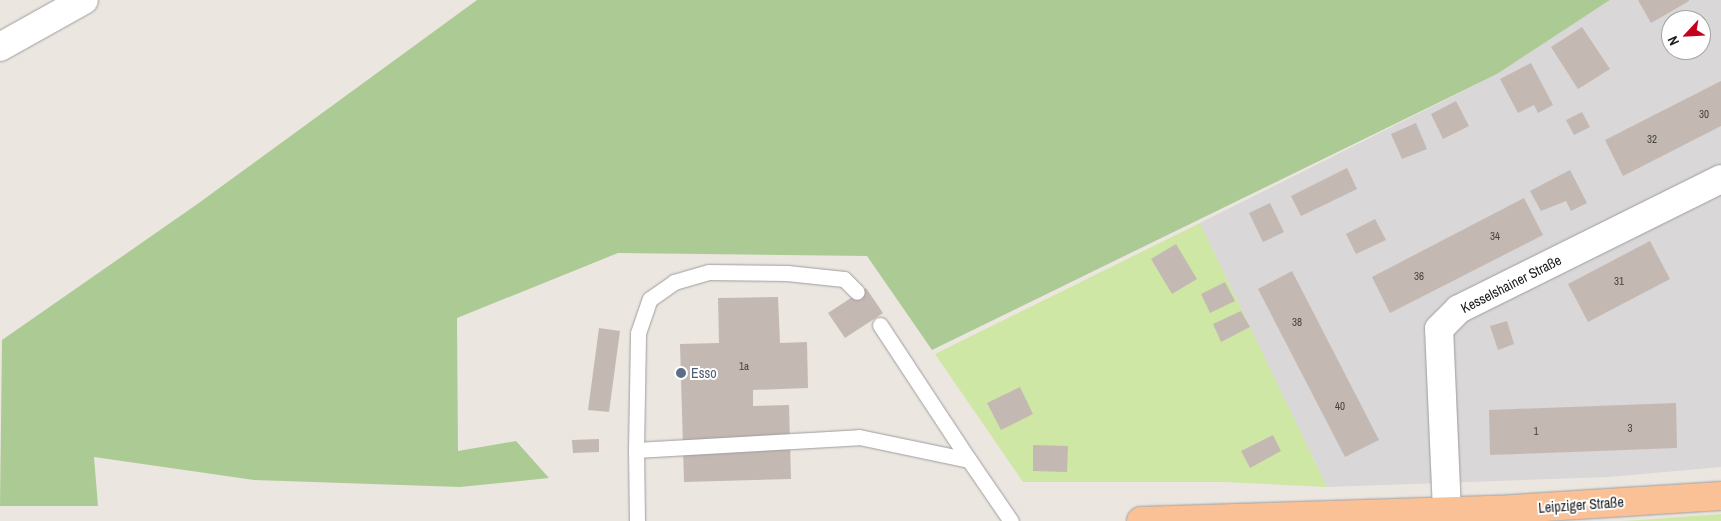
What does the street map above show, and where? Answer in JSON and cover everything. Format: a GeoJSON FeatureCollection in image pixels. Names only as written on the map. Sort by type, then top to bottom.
{"type":"FeatureCollection","features":[{"type":"Feature","properties":{"kind":"main road","name":"Leipziger Straße"},"geometry":{"type":"LineString","coordinates":[[1141,521],[1447,511],[1721,496]]}},
{"type":"Feature","properties":{"kind":"street"},"geometry":{"type":"LineString","coordinates":[[0,47],[84,0]]}},
{"type":"Feature","properties":{"kind":"street","name":"Kesselshainer Straße"},"geometry":{"type":"LineString","coordinates":[[1447,511],[1439,328],[1459,309],[1714,187]]}},
{"type":"Feature","properties":{"kind":"lane"},"geometry":{"type":"LineString","coordinates":[[637,521],[638,333],[650,299],[674,282],[710,272],[787,272],[844,279],[857,292]]}},
{"type":"Feature","properties":{"kind":"lane"},"geometry":{"type":"LineString","coordinates":[[880,325],[1011,521]]}},
{"type":"Feature","properties":{"kind":"lane"},"geometry":{"type":"LineString","coordinates":[[636,450],[859,437],[969,460]]}},
{"type":"Feature","properties":{"kind":"shaded area"},"geometry":{"type":"Polygon","coordinates":[[[1610,0],[1721,0],[1721,467],[1609,477],[1327,487],[1200,223],[1497,74],[1610,0]]]}},
{"type":"Feature","properties":{"kind":"green space"},"geometry":{"type":"Polygon","coordinates":[[[477,0],[1610,0],[1497,74],[932,350],[867,256],[618,253],[457,318],[458,451],[516,441],[549,478],[460,487],[254,480],[94,457],[98,506],[0,506],[2,340],[196,205],[477,0]]]}},
{"type":"Feature","properties":{"kind":"green space"},"geometry":{"type":"Polygon","coordinates":[[[1200,223],[1327,487],[1224,482],[1023,482],[935,354],[1200,223]]]}},
{"type":"Feature","properties":{"kind":"green space"},"geometry":{"type":"Polygon","coordinates":[[[1721,514],[1721,521],[1621,521],[1640,520],[1721,514]]]}},
{"type":"Feature","properties":{"kind":"building"},"geometry":{"type":"Polygon","coordinates":[[[1638,0],[1689,0],[1673,10],[1661,10],[1661,17],[1651,23],[1638,0]]]}},
{"type":"Feature","properties":{"kind":"building"},"geometry":{"type":"Polygon","coordinates":[[[1582,27],[1610,69],[1578,89],[1551,47],[1582,27]]]}},
{"type":"Feature","properties":{"kind":"building"},"geometry":{"type":"Polygon","coordinates":[[[1531,63],[1553,105],[1538,113],[1534,105],[1518,113],[1500,79],[1531,63]]]}},
{"type":"Feature","properties":{"kind":"building"},"geometry":{"type":"Polygon","coordinates":[[[1721,81],[1721,126],[1623,176],[1605,140],[1721,81]]]}},
{"type":"Feature","properties":{"kind":"building"},"geometry":{"type":"Polygon","coordinates":[[[1456,101],[1469,126],[1443,139],[1431,114],[1456,101]]]}},
{"type":"Feature","properties":{"kind":"building"},"geometry":{"type":"Polygon","coordinates":[[[1582,112],[1590,127],[1574,135],[1566,120],[1582,112]]]}},
{"type":"Feature","properties":{"kind":"building"},"geometry":{"type":"Polygon","coordinates":[[[1416,123],[1427,149],[1402,159],[1391,134],[1416,123]]]}},
{"type":"Feature","properties":{"kind":"building"},"geometry":{"type":"Polygon","coordinates":[[[1347,168],[1357,189],[1301,216],[1291,196],[1347,168]]]}},
{"type":"Feature","properties":{"kind":"building"},"geometry":{"type":"Polygon","coordinates":[[[1570,170],[1587,203],[1571,211],[1566,201],[1541,211],[1530,191],[1570,170]]]}},
{"type":"Feature","properties":{"kind":"building"},"geometry":{"type":"Polygon","coordinates":[[[1524,198],[1543,235],[1390,313],[1372,277],[1524,198]]]}},
{"type":"Feature","properties":{"kind":"building"},"geometry":{"type":"Polygon","coordinates":[[[1270,203],[1284,232],[1263,242],[1249,213],[1270,203]]]}},
{"type":"Feature","properties":{"kind":"building"},"geometry":{"type":"Polygon","coordinates":[[[1375,219],[1386,240],[1356,254],[1346,234],[1375,219]]]}},
{"type":"Feature","properties":{"kind":"building"},"geometry":{"type":"Polygon","coordinates":[[[1650,241],[1670,279],[1588,322],[1568,284],[1650,241]]]}},
{"type":"Feature","properties":{"kind":"building"},"geometry":{"type":"Polygon","coordinates":[[[1176,244],[1197,279],[1172,294],[1151,259],[1176,244]]]}},
{"type":"Feature","properties":{"kind":"building"},"geometry":{"type":"Polygon","coordinates":[[[1292,271],[1379,440],[1345,457],[1258,289],[1292,271]]]}},
{"type":"Feature","properties":{"kind":"building"},"geometry":{"type":"Polygon","coordinates":[[[1225,282],[1235,301],[1210,313],[1201,294],[1225,282]]]}},
{"type":"Feature","properties":{"kind":"building"},"geometry":{"type":"Polygon","coordinates":[[[866,288],[883,313],[845,338],[828,313],[866,288]]]}},
{"type":"Feature","properties":{"kind":"building"},"geometry":{"type":"Polygon","coordinates":[[[778,297],[780,343],[807,342],[808,388],[753,390],[753,406],[789,405],[791,479],[684,482],[680,344],[719,343],[718,298],[778,297]]]}},
{"type":"Feature","properties":{"kind":"building"},"geometry":{"type":"Polygon","coordinates":[[[1241,311],[1250,327],[1221,342],[1213,324],[1241,311]]]}},
{"type":"Feature","properties":{"kind":"building"},"geometry":{"type":"Polygon","coordinates":[[[1507,321],[1514,344],[1498,350],[1490,326],[1507,321]]]}},
{"type":"Feature","properties":{"kind":"building"},"geometry":{"type":"Polygon","coordinates":[[[599,328],[620,331],[609,412],[588,410],[599,328]]]}},
{"type":"Feature","properties":{"kind":"building"},"geometry":{"type":"Polygon","coordinates":[[[1020,387],[1033,414],[1001,430],[987,403],[1020,387]]]}},
{"type":"Feature","properties":{"kind":"building"},"geometry":{"type":"Polygon","coordinates":[[[1676,403],[1677,448],[1490,455],[1489,410],[1676,403]]]}},
{"type":"Feature","properties":{"kind":"building"},"geometry":{"type":"Polygon","coordinates":[[[1273,435],[1281,451],[1250,468],[1241,451],[1273,435]]]}},
{"type":"Feature","properties":{"kind":"building"},"geometry":{"type":"Polygon","coordinates":[[[599,439],[599,452],[573,453],[572,440],[599,439]]]}},
{"type":"Feature","properties":{"kind":"building"},"geometry":{"type":"Polygon","coordinates":[[[1033,445],[1068,446],[1067,472],[1033,471],[1033,445]]]}},
{"type":"Feature","properties":{"kind":"place","name":"Esso"},"geometry":{"type":"Point","coordinates":[681,373]}}]}
